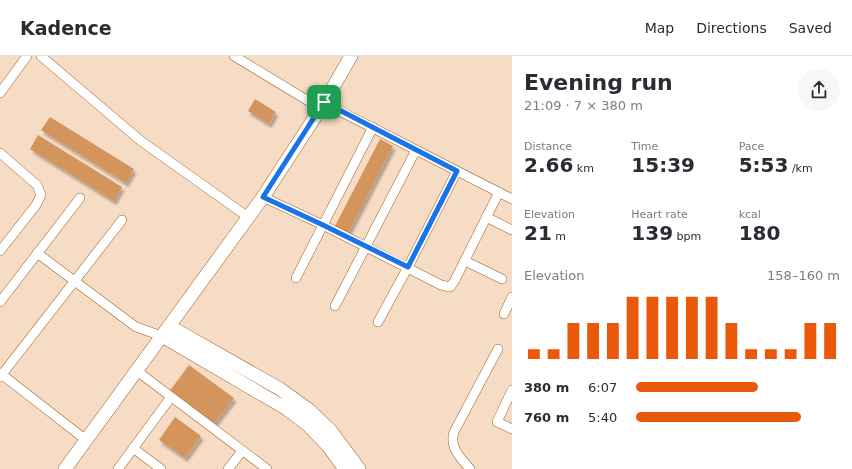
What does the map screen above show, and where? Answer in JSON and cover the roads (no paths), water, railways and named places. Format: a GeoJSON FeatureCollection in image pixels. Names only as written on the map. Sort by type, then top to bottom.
{"type":"FeatureCollection","features":[{"type":"Feature","properties":{"kind":"street"},"geometry":{"type":"LineString","coordinates":[[0,93],[28,56]]}},
{"type":"Feature","properties":{"kind":"street"},"geometry":{"type":"LineString","coordinates":[[41,56],[140,141],[248,217]]}},
{"type":"Feature","properties":{"kind":"street"},"geometry":{"type":"LineString","coordinates":[[234,56],[322,105],[373,127],[512,199]]}},
{"type":"Feature","properties":{"kind":"street"},"geometry":{"type":"LineString","coordinates":[[65,469],[263,197],[322,105],[351,56]]}},
{"type":"Feature","properties":{"kind":"street"},"geometry":{"type":"LineString","coordinates":[[296,278],[373,127]]}},
{"type":"Feature","properties":{"kind":"street"},"geometry":{"type":"LineString","coordinates":[[335,306],[416,150]]}},
{"type":"Feature","properties":{"kind":"street"},"geometry":{"type":"LineString","coordinates":[[0,153],[38,185],[41,195],[36,206],[0,251]]}},
{"type":"Feature","properties":{"kind":"street"},"geometry":{"type":"LineString","coordinates":[[378,322],[457,171]]}},
{"type":"Feature","properties":{"kind":"street"},"geometry":{"type":"LineString","coordinates":[[263,197],[366,246],[441,285],[450,287],[454,282],[498,192]]}},
{"type":"Feature","properties":{"kind":"street"},"geometry":{"type":"LineString","coordinates":[[0,302],[80,198]]}},
{"type":"Feature","properties":{"kind":"street"},"geometry":{"type":"LineString","coordinates":[[486,217],[512,230]]}},
{"type":"Feature","properties":{"kind":"street"},"geometry":{"type":"LineString","coordinates":[[86,440],[1,375],[122,220]]}},
{"type":"Feature","properties":{"kind":"street"},"geometry":{"type":"LineString","coordinates":[[38,253],[136,328],[166,331],[280,389],[308,410],[330,430],[358,469]]}},
{"type":"Feature","properties":{"kind":"street"},"geometry":{"type":"LineString","coordinates":[[465,260],[502,279]]}},
{"type":"Feature","properties":{"kind":"street"},"geometry":{"type":"LineString","coordinates":[[504,314],[512,297]]}},
{"type":"Feature","properties":{"kind":"street"},"geometry":{"type":"LineString","coordinates":[[166,331],[287,409],[308,426],[323,441],[345,469]]}},
{"type":"Feature","properties":{"kind":"street"},"geometry":{"type":"LineString","coordinates":[[470,469],[454,448],[452,437],[498,349]]}},
{"type":"Feature","properties":{"kind":"street"},"geometry":{"type":"LineString","coordinates":[[137,371],[267,469]]}},
{"type":"Feature","properties":{"kind":"street"},"geometry":{"type":"LineString","coordinates":[[512,390],[497,422],[512,429]]}},
{"type":"Feature","properties":{"kind":"street"},"geometry":{"type":"LineString","coordinates":[[118,469],[171,397]]}},
{"type":"Feature","properties":{"kind":"street"},"geometry":{"type":"LineString","coordinates":[[133,448],[161,469]]}},
{"type":"Feature","properties":{"kind":"street"},"geometry":{"type":"LineString","coordinates":[[228,469],[242,450]]}}]}
